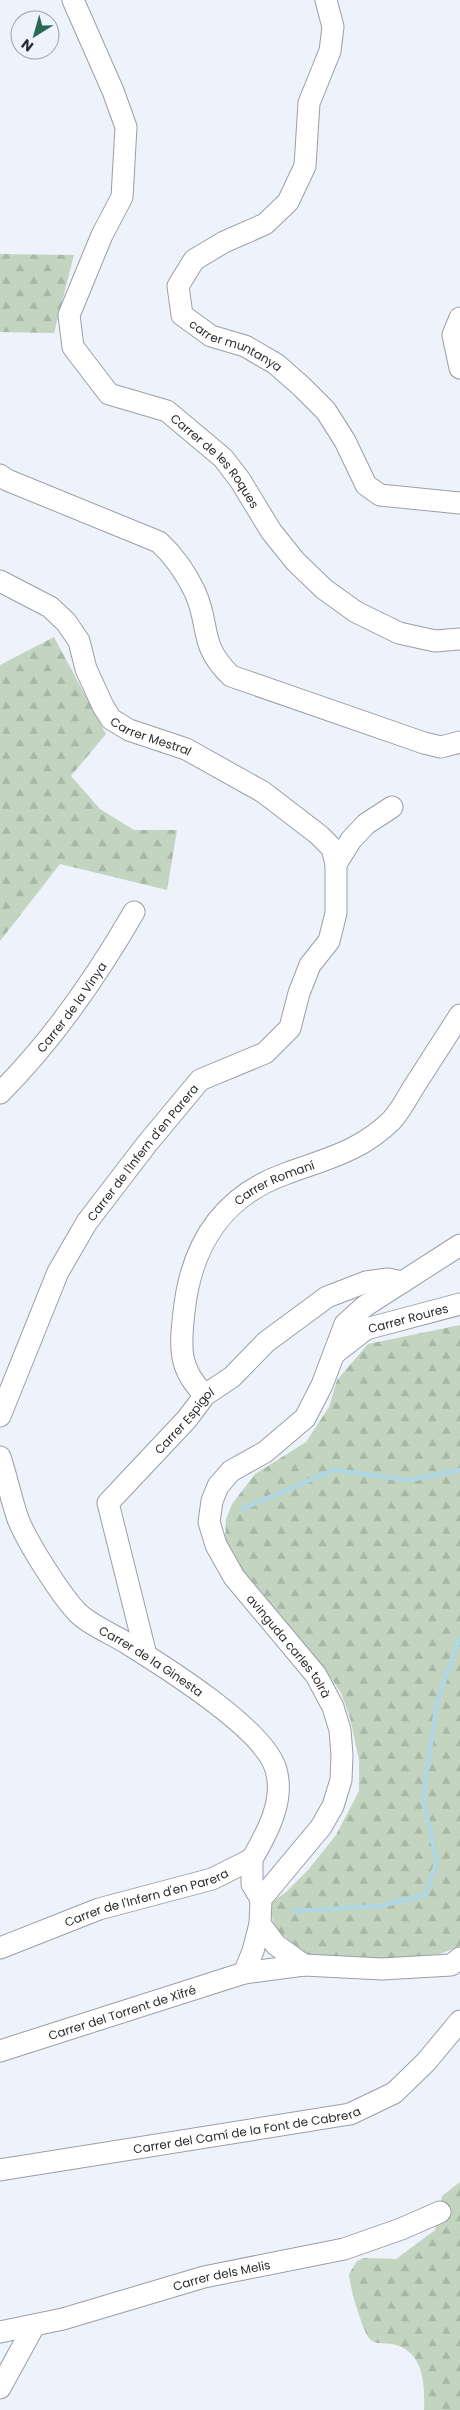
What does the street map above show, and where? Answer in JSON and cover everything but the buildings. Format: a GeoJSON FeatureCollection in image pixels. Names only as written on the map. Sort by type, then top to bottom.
{"type":"FeatureCollection","features":[{"type":"Feature","properties":{"kind":"street","name":"Carrer de les Roques"},"geometry":{"type":"LineString","coordinates":[[73,0],[114,90],[126,126],[122,197],[102,235],[69,315],[73,347],[109,394],[167,411],[224,458],[240,480],[271,531],[294,561],[324,588],[356,612],[399,634],[435,640],[460,639]]}},
{"type":"Feature","properties":{"kind":"street","name":"carrer muntanya"},"geometry":{"type":"LineString","coordinates":[[326,0],[333,27],[330,51],[308,103],[305,166],[288,202],[264,224],[224,242],[194,260],[178,286],[182,315],[211,336],[244,346],[276,364],[301,386],[326,411],[346,441],[366,484],[380,495],[460,504]]}},
{"type":"Feature","properties":{"kind":"street"},"geometry":{"type":"LineString","coordinates":[[460,318],[453,335],[460,368]]}},
{"type":"Feature","properties":{"kind":"street"},"geometry":{"type":"LineString","coordinates":[[0,475],[7,480],[158,542],[174,557],[195,593],[207,642],[216,662],[231,676],[424,743],[441,747],[460,742]]}},
{"type":"Feature","properties":{"kind":"street","name":"Carrer Mestral"},"geometry":{"type":"LineString","coordinates":[[0,581],[50,606],[66,622],[79,641],[86,669],[111,719],[129,730],[186,749],[263,792],[319,834],[332,848],[336,864]]}},
{"type":"Feature","properties":{"kind":"street"},"geometry":{"type":"LineString","coordinates":[[336,864],[351,840],[366,824],[392,807]]}},
{"type":"Feature","properties":{"kind":"street","name":"Carrer de l'Infern d'en Parera"},"geometry":{"type":"LineString","coordinates":[[0,1416],[58,1272],[87,1222],[146,1145],[200,1080],[265,1053],[290,1028],[299,993],[310,965],[329,941],[336,913],[336,864]]}},
{"type":"Feature","properties":{"kind":"street","name":"Carrer de la Vinya"},"geometry":{"type":"LineString","coordinates":[[0,1093],[23,1069],[103,965],[134,912]]}},
{"type":"Feature","properties":{"kind":"street","name":"Carrer Romaní"},"geometry":{"type":"LineString","coordinates":[[205,1395],[191,1382],[183,1362],[181,1337],[191,1270],[203,1242],[221,1214],[253,1188],[285,1174],[328,1161],[351,1150],[392,1119],[460,1015]]}},
{"type":"Feature","properties":{"kind":"street","name":"avinguda carles tolrà"},"geometry":{"type":"LineString","coordinates":[[261,1899],[321,1827],[333,1806],[341,1780],[340,1730],[333,1707],[316,1675],[234,1577],[216,1545],[209,1522],[212,1501],[218,1486],[231,1471],[265,1452],[305,1418],[334,1354],[345,1324],[365,1306],[460,1245]]}},
{"type":"Feature","properties":{"kind":"street","name":"Carrer Espigol"},"geometry":{"type":"LineString","coordinates":[[146,1655],[108,1503],[187,1419],[205,1395],[232,1377],[266,1342],[327,1297],[366,1282],[388,1280],[403,1282]]}},
{"type":"Feature","properties":{"kind":"street","name":"Carrer Roures"},"geometry":{"type":"LineString","coordinates":[[334,1354],[366,1329],[460,1304]]}},
{"type":"Feature","properties":{"kind":"street","name":"Carrer de la Ginesta"},"geometry":{"type":"LineString","coordinates":[[0,1457],[19,1520],[51,1576],[77,1613],[146,1655],[240,1722],[260,1741],[271,1756],[277,1771],[278,1787],[272,1822],[252,1859]]}},
{"type":"Feature","properties":{"kind":"street"},"geometry":{"type":"LineString","coordinates":[[244,1973],[253,1951],[260,1924],[261,1899],[252,1884],[252,1859]]}},
{"type":"Feature","properties":{"kind":"street","name":"Carrer de l'Infern d'en Parera"},"geometry":{"type":"LineString","coordinates":[[0,1948],[99,1909],[212,1879],[252,1859]]}},
{"type":"Feature","properties":{"kind":"street"},"geometry":{"type":"LineString","coordinates":[[260,1924],[276,1945],[304,1965],[382,1969],[451,1965],[460,1958]]}},
{"type":"Feature","properties":{"kind":"street","name":"Carrer del Torrent de Xifré"},"geometry":{"type":"LineString","coordinates":[[0,2051],[244,1973],[304,1965]]}},
{"type":"Feature","properties":{"kind":"street","name":"Carrer del Camí de la Font de Cabrera"},"geometry":{"type":"LineString","coordinates":[[0,2170],[350,2114],[394,2093],[426,2062],[460,2021]]}},
{"type":"Feature","properties":{"kind":"street","name":"Carrer dels Melis"},"geometry":{"type":"LineString","coordinates":[[0,2332],[34,2326],[204,2277],[344,2249],[401,2229],[440,2212]]}},
{"type":"Feature","properties":{"kind":"street"},"geometry":{"type":"LineString","coordinates":[[0,2388],[34,2326]]}},
{"type":"Feature","properties":{"kind":"green space"},"geometry":{"type":"Polygon","coordinates":[[[0,254],[74,255],[54,333],[0,332],[0,254]]]}},
{"type":"Feature","properties":{"kind":"green space"},"geometry":{"type":"Polygon","coordinates":[[[54,637],[106,734],[71,776],[100,809],[134,830],[177,830],[167,890],[60,864],[0,941],[0,665],[54,637]]]}},
{"type":"Feature","properties":{"kind":"green space"},"geometry":{"type":"Polygon","coordinates":[[[460,1325],[460,1946],[425,1960],[308,1955],[276,1930],[268,1905],[286,1892],[308,1870],[336,1835],[359,1791],[359,1760],[350,1718],[341,1693],[331,1678],[262,1603],[225,1544],[226,1519],[232,1504],[255,1474],[306,1442],[329,1407],[337,1380],[368,1344],[460,1325]]]}},
{"type":"Feature","properties":{"kind":"green space"},"geometry":{"type":"Polygon","coordinates":[[[460,2182],[460,2410],[424,2410],[423,2380],[416,2361],[411,2353],[403,2348],[392,2344],[378,2343],[370,2339],[357,2308],[349,2274],[357,2261],[364,2258],[396,2259],[435,2230],[442,2196],[460,2182]]]}},
{"type":"Feature","properties":{"kind":"waterway"},"geometry":{"type":"LineString","coordinates":[[242,1509],[334,1470],[409,1480],[460,1470]]}},
{"type":"Feature","properties":{"kind":"waterway"},"geometry":{"type":"LineString","coordinates":[[294,1911],[380,1906],[425,1895],[437,1861],[423,1799],[437,1702],[460,1637]]}}]}
